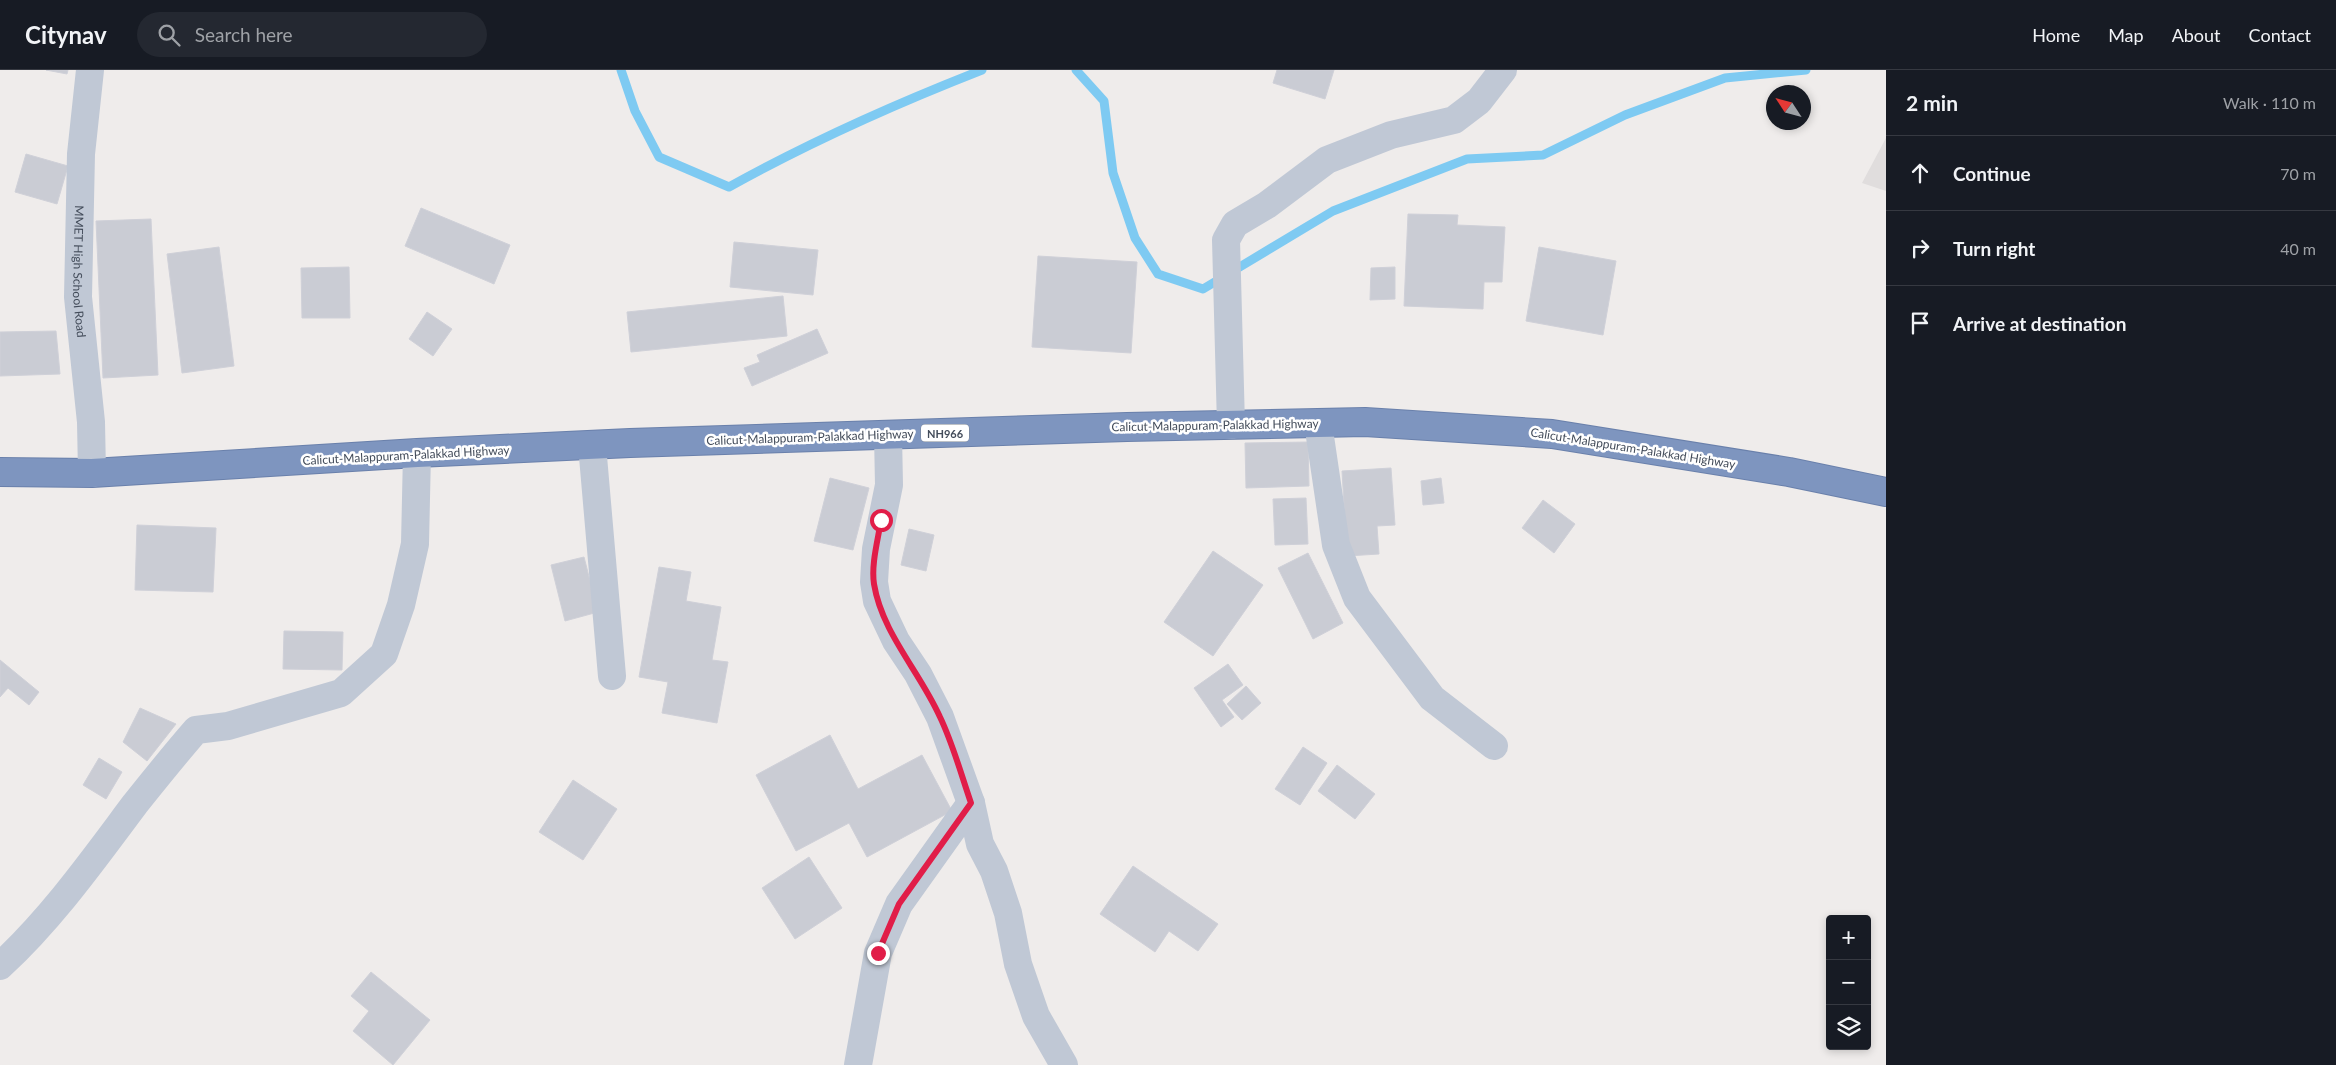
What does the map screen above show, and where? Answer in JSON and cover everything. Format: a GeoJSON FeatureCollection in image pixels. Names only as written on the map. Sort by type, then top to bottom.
{"type":"FeatureCollection","features":[{"type":"Feature","properties":{"kind":"highway","name":"Calicut-Malappuram-Palakkad Highway"},"geometry":{"type":"LineString","coordinates":[[0,472],[92,473],[417,453],[592,445],[1365,422],[1552,434],[1789,472],[1886,492]]}},
{"type":"Feature","properties":{"kind":"street","name":"MMET High School Road"},"geometry":{"type":"LineString","coordinates":[[90,70],[80,154],[78,297],[91,422],[92,473]]}},
{"type":"Feature","properties":{"kind":"street"},"geometry":{"type":"LineString","coordinates":[[1231,425],[1226,240],[1235,224],[1267,205],[1327,160],[1391,136],[1454,120],[1479,101],[1503,70]]}},
{"type":"Feature","properties":{"kind":"street"},"geometry":{"type":"LineString","coordinates":[[1318,423],[1336,545],[1357,598],[1432,698],[1494,746]]}},
{"type":"Feature","properties":{"kind":"street"},"geometry":{"type":"LineString","coordinates":[[888,435],[890,485],[876,549],[874,582],[877,600],[896,641],[918,674],[940,716],[971,803],[980,844],[994,871],[1008,913],[1018,964],[1036,1016],[1064,1065]]}},
{"type":"Feature","properties":{"kind":"street"},"geometry":{"type":"LineString","coordinates":[[592,445],[612,676]]}},
{"type":"Feature","properties":{"kind":"street"},"geometry":{"type":"LineString","coordinates":[[0,966],[19,948],[70,890],[135,804],[196,730],[228,726],[341,693],[384,654],[401,605],[415,544],[417,453]]}},
{"type":"Feature","properties":{"kind":"street"},"geometry":{"type":"LineString","coordinates":[[858,1065],[878,953],[899,904],[971,803]]}},
{"type":"Feature","properties":{"kind":"shaded area"},"geometry":{"type":"Polygon","coordinates":[[[1886,138],[1886,191],[1862,183],[1886,138]]]}},
{"type":"Feature","properties":{"kind":"building"},"geometry":{"type":"Polygon","coordinates":[[[46,70],[68,70],[67,74],[46,70]]]}},
{"type":"Feature","properties":{"kind":"building"},"geometry":{"type":"Polygon","coordinates":[[[1277,70],[1334,70],[1325,99],[1273,83],[1277,70]]]}},
{"type":"Feature","properties":{"kind":"building"},"geometry":{"type":"Polygon","coordinates":[[[26,154],[68,166],[57,204],[15,192],[26,154]]]}},
{"type":"Feature","properties":{"kind":"building"},"geometry":{"type":"Polygon","coordinates":[[[421,208],[510,245],[494,284],[405,246],[421,208]]]}},
{"type":"Feature","properties":{"kind":"building"},"geometry":{"type":"Polygon","coordinates":[[[1408,214],[1458,215],[1457,225],[1505,227],[1502,282],[1484,282],[1483,309],[1404,306],[1408,214]]]}},
{"type":"Feature","properties":{"kind":"building"},"geometry":{"type":"Polygon","coordinates":[[[151,219],[158,375],[103,378],[96,221],[151,219]]]}},
{"type":"Feature","properties":{"kind":"building"},"geometry":{"type":"Polygon","coordinates":[[[734,242],[818,250],[813,295],[730,287],[734,242]]]}},
{"type":"Feature","properties":{"kind":"building"},"geometry":{"type":"Polygon","coordinates":[[[219,247],[234,366],[182,373],[167,254],[219,247]]]}},
{"type":"Feature","properties":{"kind":"building"},"geometry":{"type":"Polygon","coordinates":[[[1539,247],[1616,261],[1603,335],[1526,321],[1539,247]]]}},
{"type":"Feature","properties":{"kind":"building"},"geometry":{"type":"Polygon","coordinates":[[[1038,256],[1137,262],[1131,353],[1032,347],[1038,256]]]}},
{"type":"Feature","properties":{"kind":"building"},"geometry":{"type":"Polygon","coordinates":[[[349,267],[350,318],[302,318],[301,268],[349,267]]]}},
{"type":"Feature","properties":{"kind":"building"},"geometry":{"type":"Polygon","coordinates":[[[1395,267],[1395,299],[1370,300],[1371,268],[1395,267]]]}},
{"type":"Feature","properties":{"kind":"building"},"geometry":{"type":"Polygon","coordinates":[[[783,296],[787,336],[631,352],[627,312],[783,296]]]}},
{"type":"Feature","properties":{"kind":"building"},"geometry":{"type":"Polygon","coordinates":[[[427,312],[452,329],[433,356],[409,339],[427,312]]]}},
{"type":"Feature","properties":{"kind":"building"},"geometry":{"type":"Polygon","coordinates":[[[817,329],[828,353],[752,386],[744,368],[760,362],[757,355],[817,329]]]}},
{"type":"Feature","properties":{"kind":"building"},"geometry":{"type":"Polygon","coordinates":[[[56,331],[60,374],[0,376],[0,332],[56,331]]]}},
{"type":"Feature","properties":{"kind":"building"},"geometry":{"type":"Polygon","coordinates":[[[1308,442],[1309,486],[1246,488],[1245,443],[1308,442]]]}},
{"type":"Feature","properties":{"kind":"building"},"geometry":{"type":"Polygon","coordinates":[[[1391,468],[1395,525],[1377,526],[1379,554],[1347,556],[1342,471],[1391,468]]]}},
{"type":"Feature","properties":{"kind":"building"},"geometry":{"type":"Polygon","coordinates":[[[830,478],[869,488],[853,550],[814,541],[830,478]]]}},
{"type":"Feature","properties":{"kind":"building"},"geometry":{"type":"Polygon","coordinates":[[[1441,478],[1444,503],[1423,505],[1421,481],[1441,478]]]}},
{"type":"Feature","properties":{"kind":"building"},"geometry":{"type":"Polygon","coordinates":[[[1306,498],[1308,544],[1275,545],[1273,499],[1306,498]]]}},
{"type":"Feature","properties":{"kind":"building"},"geometry":{"type":"Polygon","coordinates":[[[1543,500],[1575,524],[1554,553],[1522,528],[1543,500]]]}},
{"type":"Feature","properties":{"kind":"building"},"geometry":{"type":"Polygon","coordinates":[[[137,525],[216,528],[213,592],[135,590],[137,525]]]}},
{"type":"Feature","properties":{"kind":"building"},"geometry":{"type":"Polygon","coordinates":[[[909,529],[934,535],[926,571],[901,565],[909,529]]]}},
{"type":"Feature","properties":{"kind":"building"},"geometry":{"type":"Polygon","coordinates":[[[1213,551],[1263,585],[1213,656],[1164,622],[1213,551]]]}},
{"type":"Feature","properties":{"kind":"building"},"geometry":{"type":"Polygon","coordinates":[[[1308,553],[1343,623],[1313,639],[1278,568],[1308,553]]]}},
{"type":"Feature","properties":{"kind":"building"},"geometry":{"type":"Polygon","coordinates":[[[584,557],[598,612],[565,621],[551,565],[584,557]]]}},
{"type":"Feature","properties":{"kind":"building"},"geometry":{"type":"Polygon","coordinates":[[[659,567],[691,572],[686,601],[721,607],[712,660],[728,662],[717,723],[662,713],[668,682],[639,677],[659,567]]]}},
{"type":"Feature","properties":{"kind":"building"},"geometry":{"type":"Polygon","coordinates":[[[284,631],[343,632],[342,670],[283,669],[284,631]]]}},
{"type":"Feature","properties":{"kind":"building"},"geometry":{"type":"Polygon","coordinates":[[[0,660],[39,692],[29,705],[8,688],[0,697],[0,660]]]}},
{"type":"Feature","properties":{"kind":"building"},"geometry":{"type":"Polygon","coordinates":[[[1228,664],[1243,685],[1222,700],[1234,717],[1221,727],[1194,688],[1228,664]]]}},
{"type":"Feature","properties":{"kind":"building"},"geometry":{"type":"Polygon","coordinates":[[[1246,686],[1261,703],[1242,720],[1227,704],[1246,686]]]}},
{"type":"Feature","properties":{"kind":"building"},"geometry":{"type":"Polygon","coordinates":[[[140,708],[176,724],[147,761],[123,742],[140,708]]]}},
{"type":"Feature","properties":{"kind":"building"},"geometry":{"type":"Polygon","coordinates":[[[830,735],[858,789],[922,755],[952,811],[867,857],[849,823],[796,851],[756,775],[830,735]]]}},
{"type":"Feature","properties":{"kind":"building"},"geometry":{"type":"Polygon","coordinates":[[[1303,747],[1327,763],[1300,805],[1275,789],[1303,747]]]}},
{"type":"Feature","properties":{"kind":"building"},"geometry":{"type":"Polygon","coordinates":[[[99,758],[122,772],[106,799],[83,785],[99,758]]]}},
{"type":"Feature","properties":{"kind":"building"},"geometry":{"type":"Polygon","coordinates":[[[1337,765],[1375,794],[1355,819],[1318,791],[1337,765]]]}},
{"type":"Feature","properties":{"kind":"building"},"geometry":{"type":"Polygon","coordinates":[[[573,780],[617,809],[583,860],[539,832],[573,780]]]}},
{"type":"Feature","properties":{"kind":"building"},"geometry":{"type":"Polygon","coordinates":[[[809,857],[842,908],[795,939],[762,888],[809,857]]]}},
{"type":"Feature","properties":{"kind":"building"},"geometry":{"type":"Polygon","coordinates":[[[1133,866],[1218,924],[1198,951],[1169,931],[1155,952],[1100,914],[1133,866]]]}},
{"type":"Feature","properties":{"kind":"building"},"geometry":{"type":"Polygon","coordinates":[[[371,972],[430,1020],[393,1065],[353,1031],[369,1011],[351,996],[371,972]]]}},
{"type":"Feature","properties":{"kind":"waterway"},"geometry":{"type":"LineString","coordinates":[[621,70],[635,111],[659,157],[729,187],[853,124],[982,70]]}},
{"type":"Feature","properties":{"kind":"waterway"},"geometry":{"type":"LineString","coordinates":[[1076,70],[1104,101],[1113,173],[1135,238],[1158,274],[1203,289],[1333,211],[1467,159],[1543,155],[1625,115],[1725,78],[1806,70]]}},
{"type":"Feature","properties":{"kind":"route"},"geometry":{"type":"LineString","coordinates":[[878,953],[899,904],[971,803],[940,716],[918,674],[896,641],[877,600],[874,582],[876,549],[881,520]]}}]}
